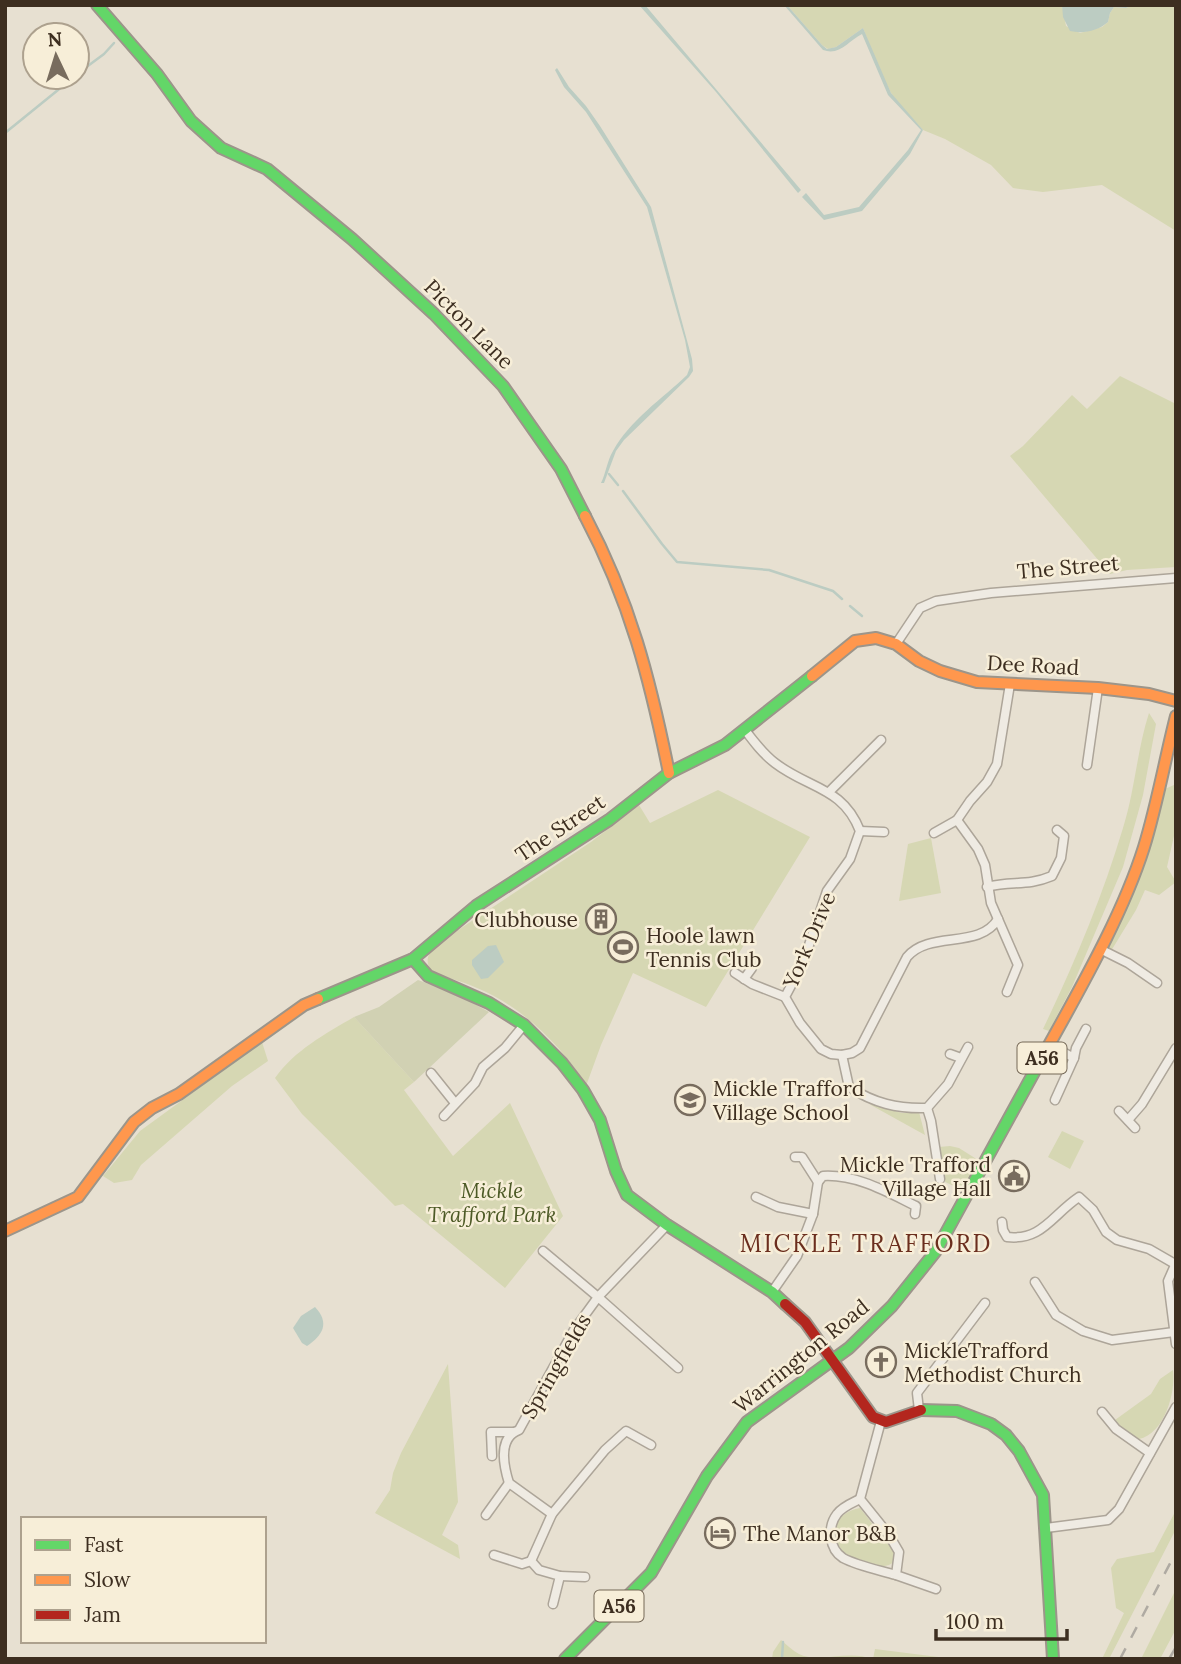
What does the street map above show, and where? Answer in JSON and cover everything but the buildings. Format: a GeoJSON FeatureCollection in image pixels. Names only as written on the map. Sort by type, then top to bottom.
{"type":"FeatureCollection","features":[{"type":"Feature","properties":{"kind":"street","name":"Picton Lane"},"geometry":{"type":"LineString","coordinates":[[97,5],[158,74],[191,121],[221,148],[267,169],[352,239],[434,314],[503,386],[561,469],[608,561],[639,643],[653,693],[669,773]]}},
{"type":"Feature","properties":{"kind":"street","name":"The Street"},"geometry":{"type":"LineString","coordinates":[[5,1231],[78,1197],[134,1122],[152,1108],[179,1094],[304,1004],[413,959],[476,906],[608,820],[669,773],[706,756],[745,730],[855,641],[876,638],[896,644],[920,608],[936,601],[991,593],[1176,578]]}},
{"type":"Feature","properties":{"kind":"street","name":"Dee Road"},"geometry":{"type":"LineString","coordinates":[[896,644],[919,661],[940,671],[977,682],[1098,688],[1149,694],[1176,701]]}},
{"type":"Feature","properties":{"kind":"street"},"geometry":{"type":"LineString","coordinates":[[934,833],[957,820],[987,782],[997,764],[1010,684]]}},
{"type":"Feature","properties":{"kind":"street"},"geometry":{"type":"LineString","coordinates":[[1087,765],[1098,688]]}},
{"type":"Feature","properties":{"kind":"street","name":"Warrington Road"},"geometry":{"type":"LineString","coordinates":[[565,1659],[651,1573],[708,1476],[747,1422],[849,1348],[892,1306],[936,1251],[1050,1045],[1126,893],[1144,847],[1176,716]]}},
{"type":"Feature","properties":{"kind":"street"},"geometry":{"type":"LineString","coordinates":[[745,730],[774,763],[842,801],[853,814],[860,831],[884,832]]}},
{"type":"Feature","properties":{"kind":"street"},"geometry":{"type":"LineString","coordinates":[[829,792],[881,740]]}},
{"type":"Feature","properties":{"kind":"street"},"geometry":{"type":"LineString","coordinates":[[957,820],[978,849],[985,865],[991,902],[1018,965],[1007,992]]}},
{"type":"Feature","properties":{"kind":"street"},"geometry":{"type":"LineString","coordinates":[[987,887],[1003,883],[1034,883],[1052,876],[1060,858],[1064,836],[1057,830]]}},
{"type":"Feature","properties":{"kind":"street","name":"York Drive"},"geometry":{"type":"LineString","coordinates":[[842,1055],[821,1049],[800,1023],[785,997],[803,963],[827,891],[850,859],[860,831]]}},
{"type":"Feature","properties":{"kind":"street"},"geometry":{"type":"LineString","coordinates":[[927,1108],[887,1106],[849,1087],[842,1055],[860,1048],[914,948],[990,930],[998,919]]}},
{"type":"Feature","properties":{"kind":"street"},"geometry":{"type":"LineString","coordinates":[[1100,949],[1128,963],[1157,983]]}},
{"type":"Feature","properties":{"kind":"street"},"geometry":{"type":"LineString","coordinates":[[413,959],[428,976],[489,1003],[524,1025],[562,1063],[583,1090],[600,1120],[616,1171],[627,1195],[667,1225],[772,1292],[805,1322],[873,1417],[881,1421],[894,1420],[919,1410],[957,1411],[990,1424],[1006,1435],[1020,1451],[1043,1495],[1053,1659]]}},
{"type":"Feature","properties":{"kind":"street"},"geometry":{"type":"LineString","coordinates":[[744,979],[752,968]]}},
{"type":"Feature","properties":{"kind":"street"},"geometry":{"type":"LineString","coordinates":[[735,973],[785,997]]}},
{"type":"Feature","properties":{"kind":"street"},"geometry":{"type":"LineString","coordinates":[[444,1116],[475,1083],[483,1067],[505,1048],[524,1025]]}},
{"type":"Feature","properties":{"kind":"street"},"geometry":{"type":"LineString","coordinates":[[1055,1100],[1086,1029]]}},
{"type":"Feature","properties":{"kind":"street"},"geometry":{"type":"LineString","coordinates":[[1050,1045],[1074,1058]]}},
{"type":"Feature","properties":{"kind":"street"},"geometry":{"type":"LineString","coordinates":[[927,1108],[948,1084],[968,1047]]}},
{"type":"Feature","properties":{"kind":"street"},"geometry":{"type":"LineString","coordinates":[[1128,1120],[1142,1104],[1176,1048]]}},
{"type":"Feature","properties":{"kind":"street"},"geometry":{"type":"LineString","coordinates":[[950,1054],[961,1058]]}},
{"type":"Feature","properties":{"kind":"street"},"geometry":{"type":"LineString","coordinates":[[431,1073],[455,1103]]}},
{"type":"Feature","properties":{"kind":"street"},"geometry":{"type":"LineString","coordinates":[[927,1108],[940,1179]]}},
{"type":"Feature","properties":{"kind":"street"},"geometry":{"type":"LineString","coordinates":[[1119,1111],[1135,1128]]}},
{"type":"Feature","properties":{"kind":"street"},"geometry":{"type":"LineString","coordinates":[[802,1155],[818,1182]]}},
{"type":"Feature","properties":{"kind":"street"},"geometry":{"type":"LineString","coordinates":[[772,1292],[797,1256],[813,1214],[818,1182],[823,1176],[874,1185],[916,1206],[915,1214]]}},
{"type":"Feature","properties":{"kind":"street"},"geometry":{"type":"LineString","coordinates":[[756,1197],[778,1207],[813,1214]]}},
{"type":"Feature","properties":{"kind":"street"},"geometry":{"type":"LineString","coordinates":[[1002,1222],[1007,1237],[1023,1238],[1042,1230],[1064,1207],[1079,1197],[1093,1210],[1106,1232],[1117,1240],[1149,1249],[1175,1263],[1168,1282],[1176,1345]]}},
{"type":"Feature","properties":{"kind":"street","name":"Springfields"},"geometry":{"type":"LineString","coordinates":[[492,1456],[491,1433],[519,1430],[573,1330],[598,1297],[667,1225]]}},
{"type":"Feature","properties":{"kind":"street","name":"Springfields"},"geometry":{"type":"LineString","coordinates":[[543,1251],[678,1368]]}},
{"type":"Feature","properties":{"kind":"street"},"geometry":{"type":"LineString","coordinates":[[1035,1282],[1056,1315],[1083,1331],[1112,1340],[1174,1332]]}},
{"type":"Feature","properties":{"kind":"street"},"geometry":{"type":"LineString","coordinates":[[919,1410],[917,1393],[985,1303]]}},
{"type":"Feature","properties":{"kind":"street"},"geometry":{"type":"LineString","coordinates":[[1046,1528],[1089,1523],[1112,1517],[1176,1407]]}},
{"type":"Feature","properties":{"kind":"street"},"geometry":{"type":"LineString","coordinates":[[1102,1412],[1116,1430],[1150,1453]]}},
{"type":"Feature","properties":{"kind":"street"},"geometry":{"type":"LineString","coordinates":[[881,1421],[860,1499],[838,1511],[832,1522],[831,1540],[837,1553],[845,1559],[936,1589]]}},
{"type":"Feature","properties":{"kind":"street"},"geometry":{"type":"LineString","coordinates":[[494,1555],[522,1564],[531,1561],[552,1514],[605,1450],[626,1431],[651,1445]]}},
{"type":"Feature","properties":{"kind":"street","name":"Springfields"},"geometry":{"type":"LineString","coordinates":[[509,1483],[503,1459],[505,1446],[513,1432]]}},
{"type":"Feature","properties":{"kind":"street"},"geometry":{"type":"LineString","coordinates":[[486,1515],[509,1483],[552,1514]]}},
{"type":"Feature","properties":{"kind":"street"},"geometry":{"type":"LineString","coordinates":[[860,1499],[899,1552],[896,1575]]}},
{"type":"Feature","properties":{"kind":"street"},"geometry":{"type":"LineString","coordinates":[[531,1561],[538,1570],[560,1576],[585,1577]]}},
{"type":"Feature","properties":{"kind":"street"},"geometry":{"type":"LineString","coordinates":[[553,1604],[560,1576]]}},
{"type":"Feature","properties":{"kind":"green space"},"geometry":{"type":"Polygon","coordinates":[[[787,5],[1062,5],[1066,26],[1080,33],[1102,27],[1108,22],[1114,7],[1176,5],[1176,231],[1102,185],[1043,192],[1013,188],[991,165],[923,130],[891,93],[863,28],[836,47],[828,49],[787,5]]]}},
{"type":"Feature","properties":{"kind":"green space"},"geometry":{"type":"Polygon","coordinates":[[[1120,376],[1176,404],[1176,567],[1127,570],[1110,574],[1010,456],[1072,395],[1087,409],[1120,376]]]}},
{"type":"Feature","properties":{"kind":"green space"},"geometry":{"type":"Polygon","coordinates":[[[1149,713],[1156,724],[1143,795],[1123,867],[1072,987],[1049,1031],[1043,1029],[1087,930],[1115,854],[1127,814],[1149,713]]]}},
{"type":"Feature","properties":{"kind":"green space"},"geometry":{"type":"Polygon","coordinates":[[[1176,784],[1176,827],[1167,867],[1176,882],[1159,895],[1145,890],[1111,951],[1108,946],[1141,872],[1165,789],[1176,784]]]}},
{"type":"Feature","properties":{"kind":"green space","name":"Hoole lawn Tennis Club"},"geometry":{"type":"Polygon","coordinates":[[[718,790],[810,837],[706,1007],[633,973],[586,1086],[566,1057],[542,1031],[514,1008],[478,988],[432,973],[428,959],[434,946],[591,842],[639,805],[650,823],[718,790]]]}},
{"type":"Feature","properties":{"kind":"green space"},"geometry":{"type":"Polygon","coordinates":[[[931,838],[941,893],[899,901],[908,844],[931,838]]]}},
{"type":"Feature","properties":{"kind":"green space"},"geometry":{"type":"Polygon","coordinates":[[[418,980],[456,994],[489,1012],[414,1082],[354,1017],[379,1007],[418,980]]]}},
{"type":"Feature","properties":{"kind":"green space","name":"Mickle Trafford Park"},"geometry":{"type":"Polygon","coordinates":[[[354,1017],[414,1082],[404,1090],[453,1156],[510,1103],[563,1216],[505,1288],[403,1204],[395,1206],[302,1114],[275,1078],[301,1051],[354,1017]]]}},
{"type":"Feature","properties":{"kind":"green space"},"geometry":{"type":"Polygon","coordinates":[[[262,1042],[268,1061],[232,1086],[141,1165],[132,1180],[114,1183],[103,1176],[140,1131],[262,1042]]]}},
{"type":"Feature","properties":{"kind":"green space"},"geometry":{"type":"Polygon","coordinates":[[[869,1104],[902,1113],[919,1112],[925,1135],[869,1104]]]}},
{"type":"Feature","properties":{"kind":"green space"},"geometry":{"type":"Polygon","coordinates":[[[1062,1131],[1084,1141],[1070,1169],[1048,1157],[1062,1131]]]}},
{"type":"Feature","properties":{"kind":"green space"},"geometry":{"type":"Polygon","coordinates":[[[939,1147],[959,1148],[978,1160],[963,1190],[945,1182],[939,1147]]]}},
{"type":"Feature","properties":{"kind":"green space"},"geometry":{"type":"Polygon","coordinates":[[[448,1364],[458,1502],[442,1535],[458,1545],[460,1559],[375,1513],[390,1490],[401,1453],[448,1364]]]}},
{"type":"Feature","properties":{"kind":"green space"},"geometry":{"type":"Polygon","coordinates":[[[1173,1370],[1170,1401],[1162,1421],[1155,1429],[1148,1436],[1139,1439],[1120,1428],[1115,1420],[1151,1394],[1160,1379],[1173,1370]]]}},
{"type":"Feature","properties":{"kind":"green space"},"geometry":{"type":"Polygon","coordinates":[[[860,1508],[896,1554],[892,1564],[879,1566],[855,1559],[843,1552],[838,1545],[835,1538],[836,1525],[845,1514],[860,1508]]]}},
{"type":"Feature","properties":{"kind":"green space"},"geometry":{"type":"Polygon","coordinates":[[[1176,1510],[1176,1529],[1109,1659],[1102,1659],[1124,1613],[1116,1608],[1111,1568],[1117,1559],[1154,1552],[1176,1510]]]}},
{"type":"Feature","properties":{"kind":"green space"},"geometry":{"type":"Polygon","coordinates":[[[1176,1589],[1176,1629],[1160,1659],[1141,1659],[1176,1589]]]}},
{"type":"Feature","properties":{"kind":"green space"},"geometry":{"type":"Polygon","coordinates":[[[781,1640],[797,1653],[807,1657],[854,1655],[872,1659],[772,1659],[781,1640]]]}},
{"type":"Feature","properties":{"kind":"green space"},"geometry":{"type":"Polygon","coordinates":[[[875,1649],[946,1658],[946,1659],[873,1659],[875,1649]]]}},
{"type":"Feature","properties":{"kind":"shaded area"},"geometry":{"type":"Polygon","coordinates":[[[639,5],[645,5],[801,190],[798,193],[716,92],[639,5]]]}},
{"type":"Feature","properties":{"kind":"shaded area"},"geometry":{"type":"Polygon","coordinates":[[[784,5],[787,5],[827,49],[836,47],[863,28],[891,93],[923,130],[910,154],[862,211],[824,220],[802,197],[806,193],[824,215],[859,207],[908,150],[921,130],[888,95],[862,34],[839,49],[823,50],[784,5]]]}},
{"type":"Feature","properties":{"kind":"shaded area"},"geometry":{"type":"Polygon","coordinates":[[[1062,5],[1132,5],[1126,8],[1114,7],[1104,25],[1095,30],[1080,32],[1070,31],[1063,17],[1062,5]]]}},
{"type":"Feature","properties":{"kind":"shaded area"},"geometry":{"type":"Polygon","coordinates":[[[557,68],[600,126],[651,207],[692,359],[693,371],[689,377],[616,451],[604,483],[601,483],[609,459],[628,429],[687,375],[690,367],[685,340],[647,207],[586,112],[564,87],[555,70],[557,68]]]}},
{"type":"Feature","properties":{"kind":"shaded area"},"geometry":{"type":"Polygon","coordinates":[[[496,945],[504,962],[488,978],[481,979],[472,965],[472,960],[488,946],[496,945]]]}},
{"type":"Feature","properties":{"kind":"shaded area"},"geometry":{"type":"Polygon","coordinates":[[[315,1307],[322,1318],[323,1328],[317,1338],[307,1346],[302,1343],[293,1328],[301,1316],[315,1307]]]}},
{"type":"Feature","properties":{"kind":"waterway"},"geometry":{"type":"LineString","coordinates":[[91,64],[114,43]]}},
{"type":"Feature","properties":{"kind":"waterway"},"geometry":{"type":"LineString","coordinates":[[5,133],[57,91]]}},
{"type":"Feature","properties":{"kind":"waterway"},"geometry":{"type":"LineString","coordinates":[[609,474],[618,485]]}},
{"type":"Feature","properties":{"kind":"waterway"},"geometry":{"type":"LineString","coordinates":[[623,491],[677,562],[769,570],[833,591],[842,599]]}},
{"type":"Feature","properties":{"kind":"waterway"},"geometry":{"type":"LineString","coordinates":[[850,606],[862,616]]}},
{"type":"Feature","properties":{"kind":"waterway"},"geometry":{"type":"LineString","coordinates":[[782,1659],[783,1642]]}},
{"type":"Feature","properties":{"kind":"railway"},"geometry":{"type":"LineString","coordinates":[[1120,1659],[1176,1552]]}},
{"type":"Feature","properties":{"kind":"railway"},"geometry":{"type":"LineString","coordinates":[[1169,1659],[1176,1647]]}},
{"type":"Feature","properties":{"kind":"traffic: fast"},"geometry":{"type":"LineString","coordinates":[[97,5],[157,74],[191,121],[221,148],[267,169],[352,239],[434,314],[503,386],[561,469],[585,516]]}},
{"type":"Feature","properties":{"kind":"traffic: fast"},"geometry":{"type":"LineString","coordinates":[[318,999],[413,959],[476,906],[609,820],[669,773],[725,745],[812,676]]}},
{"type":"Feature","properties":{"kind":"traffic: fast"},"geometry":{"type":"LineString","coordinates":[[413,959],[428,976],[489,1003],[524,1025],[562,1063],[583,1090],[600,1120],[616,1171],[627,1195],[667,1225],[772,1292],[785,1304]]}},
{"type":"Feature","properties":{"kind":"traffic: fast"},"geometry":{"type":"LineString","coordinates":[[565,1659],[651,1573],[707,1476],[747,1422],[849,1348],[892,1306],[936,1251],[1043,1056]]}},
{"type":"Feature","properties":{"kind":"traffic: fast"},"geometry":{"type":"LineString","coordinates":[[921,1410],[957,1411],[991,1424],[1006,1435],[1019,1451],[1043,1495],[1053,1659]]}},
{"type":"Feature","properties":{"kind":"traffic: slow"},"geometry":{"type":"LineString","coordinates":[[585,516],[614,579],[637,641],[669,773]]}},
{"type":"Feature","properties":{"kind":"traffic: slow"},"geometry":{"type":"LineString","coordinates":[[812,676],[855,641],[876,638],[896,644],[919,661],[940,671],[977,682],[1098,688],[1149,694],[1176,701]]}},
{"type":"Feature","properties":{"kind":"traffic: slow"},"geometry":{"type":"LineString","coordinates":[[1043,1056],[1098,954],[1135,873],[1153,815],[1176,716]]}},
{"type":"Feature","properties":{"kind":"traffic: slow"},"geometry":{"type":"LineString","coordinates":[[5,1231],[78,1197],[134,1122],[152,1108],[179,1094],[304,1005],[318,999]]}},
{"type":"Feature","properties":{"kind":"traffic: jam"},"geometry":{"type":"LineString","coordinates":[[785,1304],[805,1322],[873,1417],[886,1422],[921,1410]]}},
{"type":"Feature","properties":{"kind":"place","name":"Clubhouse"},"geometry":{"type":"Point","coordinates":[601,919]}},
{"type":"Feature","properties":{"kind":"place","name":"Hoole lawn Tennis Club"},"geometry":{"type":"Point","coordinates":[623,947]}},
{"type":"Feature","properties":{"kind":"place","name":"Mickle Trafford Village School"},"geometry":{"type":"Point","coordinates":[690,1100]}},
{"type":"Feature","properties":{"kind":"place","name":"Mickle Trafford Village Hall"},"geometry":{"type":"Point","coordinates":[1014,1176]}},
{"type":"Feature","properties":{"kind":"place","name":"MickleTrafford Methodist Church"},"geometry":{"type":"Point","coordinates":[881,1362]}},
{"type":"Feature","properties":{"kind":"place","name":"The Manor B&B"},"geometry":{"type":"Point","coordinates":[720,1533]}},
{"type":"Feature","properties":{"kind":"district","name":"MICKLE TRAFFORD"},"geometry":{"type":"Point","coordinates":[866,1243]}}]}
